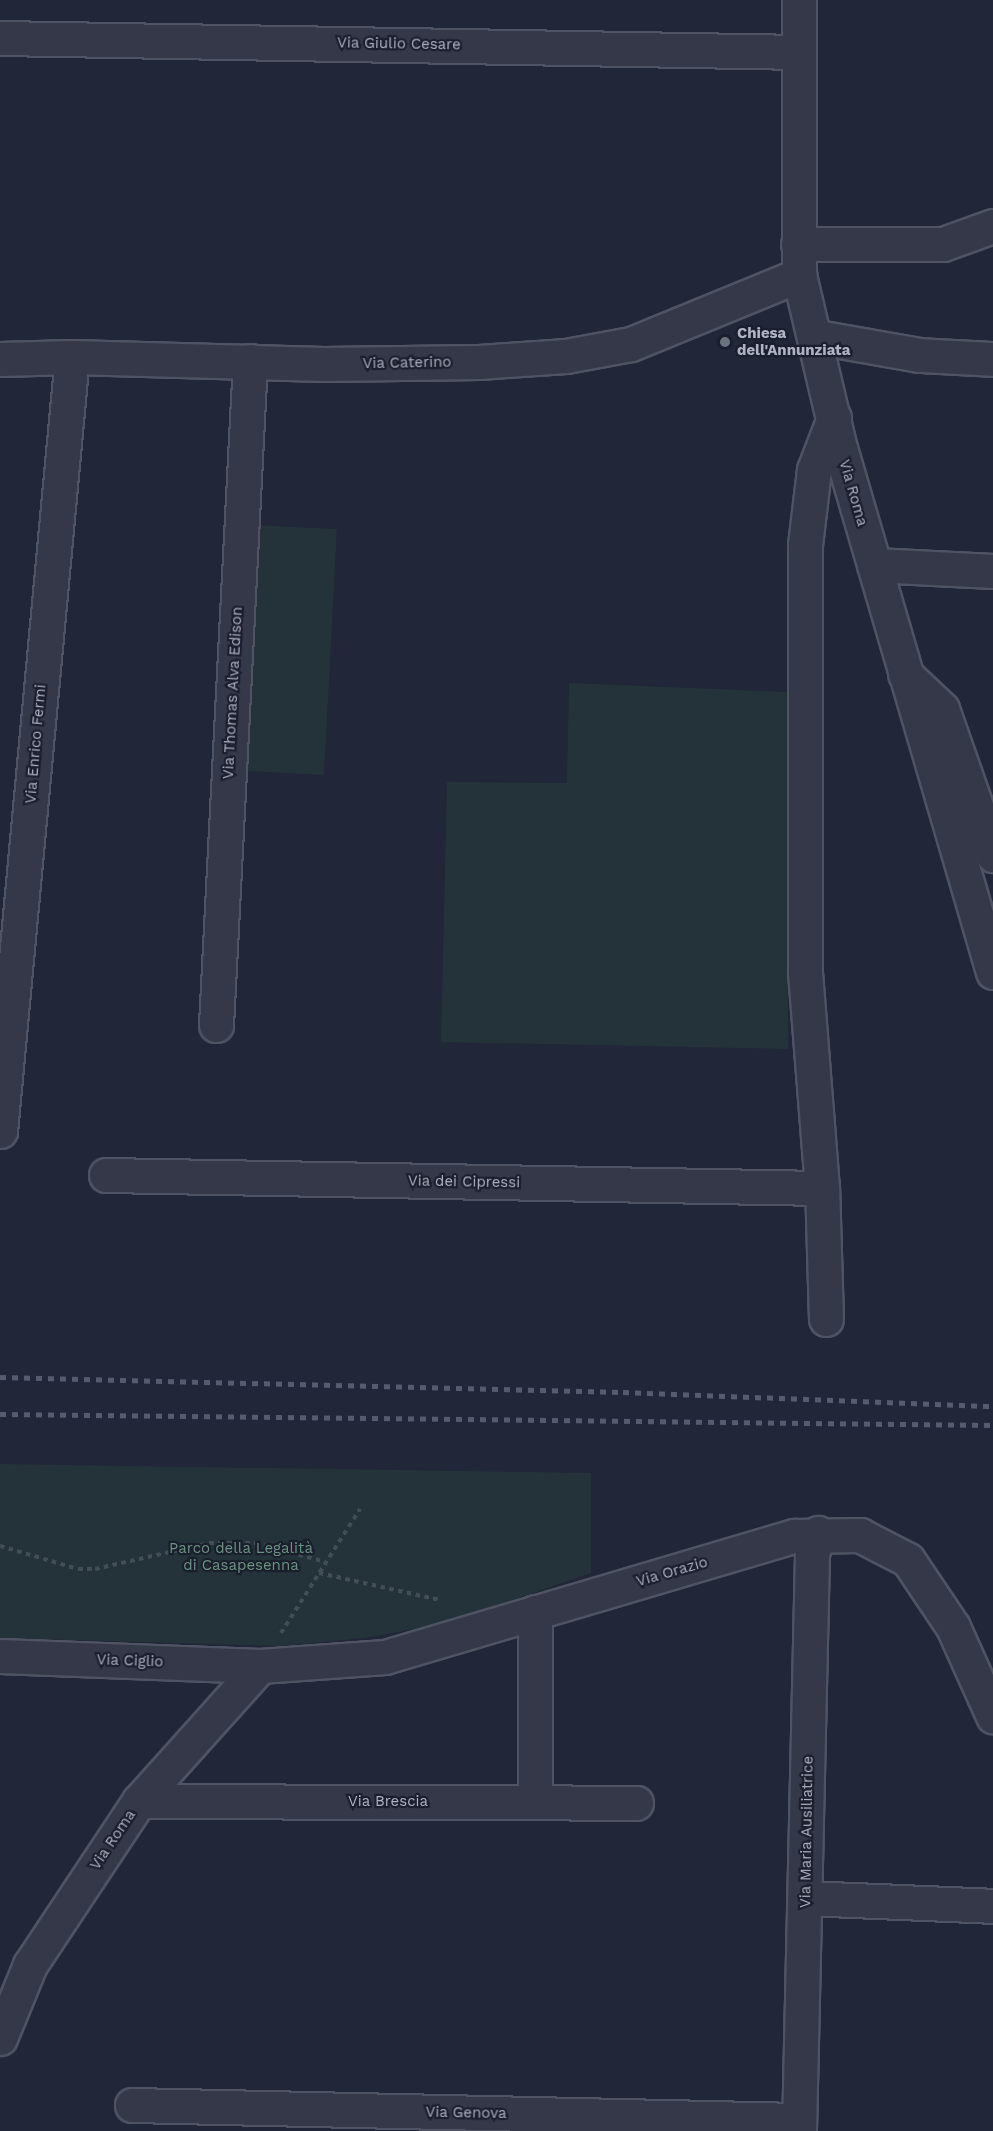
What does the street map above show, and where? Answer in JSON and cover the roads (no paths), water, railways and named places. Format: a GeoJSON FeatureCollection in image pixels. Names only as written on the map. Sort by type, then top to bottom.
{"type":"FeatureCollection","features":[{"type":"Feature","properties":{"kind":"street","name":"Via Roma"},"geometry":{"type":"LineString","coordinates":[[799,0],[799,260],[834,418],[874,565],[993,972]]}},
{"type":"Feature","properties":{"kind":"street","name":"Via Giulio Cesare"},"geometry":{"type":"LineString","coordinates":[[0,38],[799,52]]}},
{"type":"Feature","properties":{"kind":"street"},"geometry":{"type":"LineString","coordinates":[[799,260],[943,244],[993,226]]}},
{"type":"Feature","properties":{"kind":"street","name":"Via Caterino"},"geometry":{"type":"LineString","coordinates":[[0,360],[72,357],[444,363],[566,356],[631,344],[799,260]]}},
{"type":"Feature","properties":{"kind":"street"},"geometry":{"type":"LineString","coordinates":[[817,337],[919,355],[993,359]]}},
{"type":"Feature","properties":{"kind":"street","name":"Via Enrico Fermi"},"geometry":{"type":"LineString","coordinates":[[0,1131],[72,357]]}},
{"type":"Feature","properties":{"kind":"street","name":"Via Thomas Alva Edison"},"geometry":{"type":"LineString","coordinates":[[216,1025],[250,361]]}},
{"type":"Feature","properties":{"kind":"street"},"geometry":{"type":"LineString","coordinates":[[826,1319],[822,1188],[805,971],[806,544],[813,470],[834,418]]}},
{"type":"Feature","properties":{"kind":"street"},"geometry":{"type":"LineString","coordinates":[[874,565],[993,571]]}},
{"type":"Feature","properties":{"kind":"street"},"geometry":{"type":"LineString","coordinates":[[904,672],[942,709],[993,855]]}},
{"type":"Feature","properties":{"kind":"street","name":"Via dei Cipressi"},"geometry":{"type":"LineString","coordinates":[[106,1175],[822,1188]]}},
{"type":"Feature","properties":{"kind":"street","name":"Via Orazio"},"geometry":{"type":"LineString","coordinates":[[260,1666],[385,1657],[794,1536],[818,1533],[860,1535],[908,1560],[953,1627],[993,1716]]}},
{"type":"Feature","properties":{"kind":"street","name":"Via Maria Ausiliatrice"},"geometry":{"type":"LineString","coordinates":[[799,2125],[806,1898],[812,1554],[818,1533]]}},
{"type":"Feature","properties":{"kind":"street"},"geometry":{"type":"LineString","coordinates":[[535,1612],[535,1802]]}},
{"type":"Feature","properties":{"kind":"street","name":"Via Ciglio"},"geometry":{"type":"LineString","coordinates":[[0,1656],[260,1666]]}},
{"type":"Feature","properties":{"kind":"street","name":"Via Roma"},"geometry":{"type":"LineString","coordinates":[[0,2038],[30,1965],[139,1801],[260,1666]]}},
{"type":"Feature","properties":{"kind":"street","name":"Via Brescia"},"geometry":{"type":"LineString","coordinates":[[139,1801],[636,1803]]}},
{"type":"Feature","properties":{"kind":"street"},"geometry":{"type":"LineString","coordinates":[[806,1898],[993,1906]]}},
{"type":"Feature","properties":{"kind":"street","name":"Via Genova"},"geometry":{"type":"LineString","coordinates":[[132,2105],[338,2121],[799,2125]]}},
{"type":"Feature","properties":{"kind":"railway"},"geometry":{"type":"LineString","coordinates":[[0,1377],[623,1392],[993,1406]]}},
{"type":"Feature","properties":{"kind":"railway"},"geometry":{"type":"LineString","coordinates":[[0,1414],[993,1425]]}},
{"type":"Feature","properties":{"kind":"place","name":"Chiesa dell'Annunziata"},"geometry":{"type":"Point","coordinates":[725,342]}},
{"type":"Feature","properties":{"kind":"park label","name":"Parco della Legalità di Casapesenna"},"geometry":{"type":"Point","coordinates":[241,1556]}}]}
